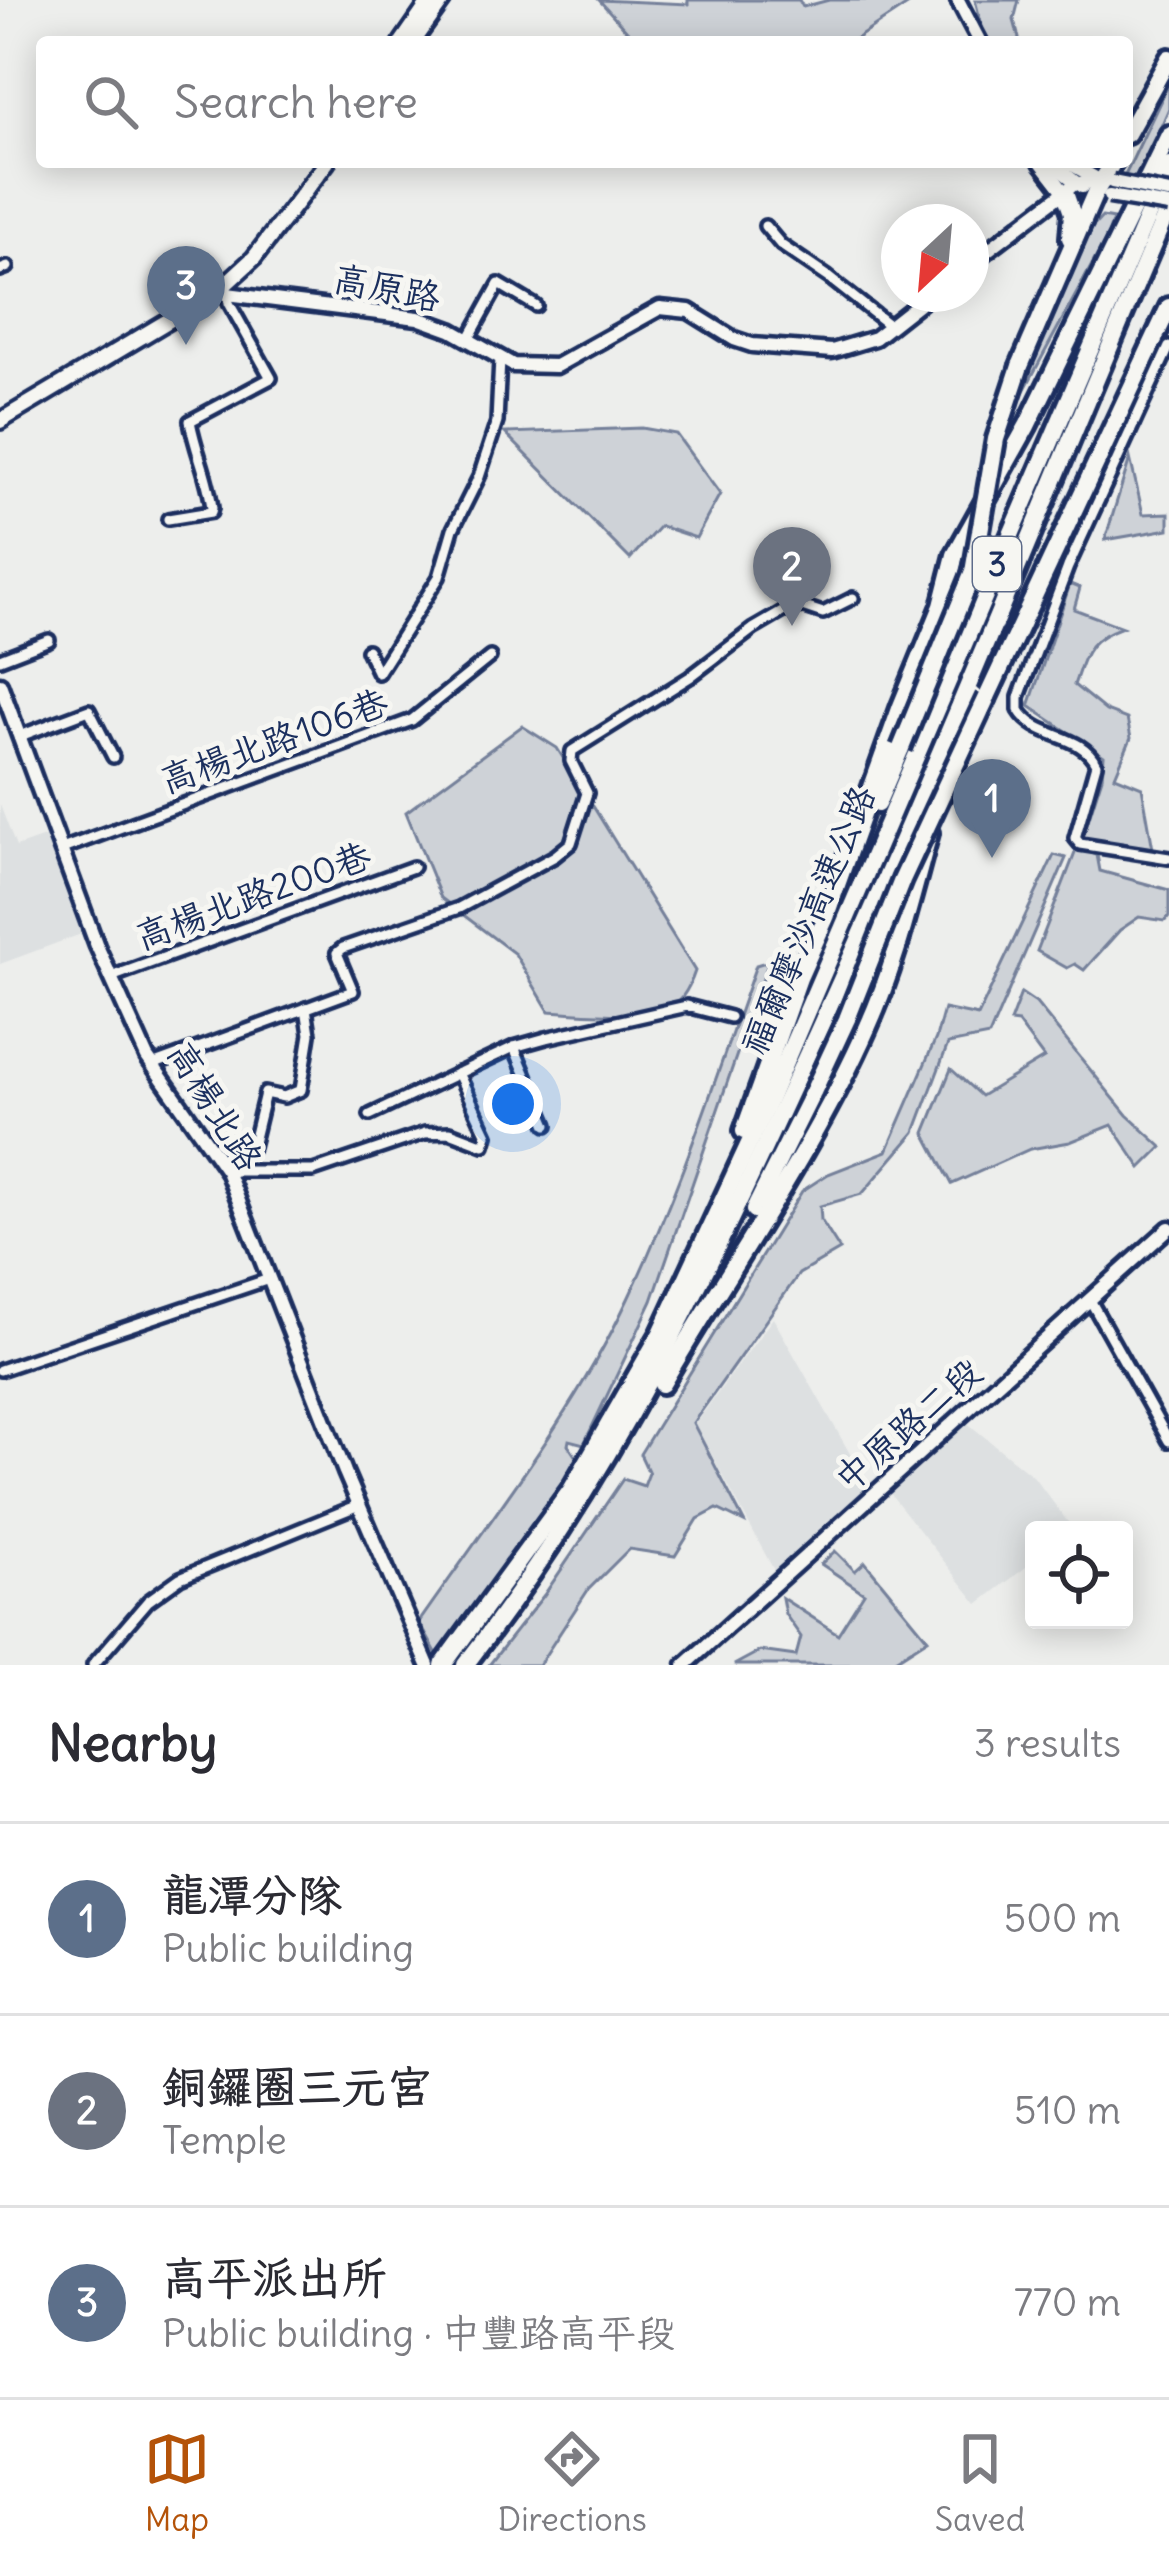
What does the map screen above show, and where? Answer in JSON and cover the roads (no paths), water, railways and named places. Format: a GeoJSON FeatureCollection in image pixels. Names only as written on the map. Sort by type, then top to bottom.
{"type":"FeatureCollection","features":[{"type":"Feature","properties":{"kind":"highway"},"geometry":{"type":"LineString","coordinates":[[1133,111],[1169,58]]}},
{"type":"Feature","properties":{"kind":"highway"},"geometry":{"type":"LineString","coordinates":[[1133,122],[1155,80]]}},
{"type":"Feature","properties":{"kind":"highway"},"geometry":{"type":"LineString","coordinates":[[824,921],[936,621],[955,555],[996,484],[1169,135]]}},
{"type":"Feature","properties":{"kind":"highway","name":"福爾摩沙高速公路"},"geometry":{"type":"LineString","coordinates":[[443,1665],[572,1490],[662,1333],[1169,166]]}},
{"type":"Feature","properties":{"kind":"highway"},"geometry":{"type":"LineString","coordinates":[[711,1228],[799,978],[973,572],[997,439],[1020,366],[1111,168]]}},
{"type":"Feature","properties":{"kind":"highway"},"geometry":{"type":"LineString","coordinates":[[1066,262],[1072,224],[1070,188]]}},
{"type":"Feature","properties":{"kind":"highway","name":"福爾摩沙高速公路"},"geometry":{"type":"LineString","coordinates":[[465,1665],[556,1540],[663,1360],[740,1205],[877,900],[1169,206]]}},
{"type":"Feature","properties":{"kind":"highway"},"geometry":{"type":"LineString","coordinates":[[719,1287],[847,1019],[902,880],[1169,307]]}},
{"type":"Feature","properties":{"kind":"highway"},"geometry":{"type":"LineString","coordinates":[[556,1540],[632,1434],[796,1160],[868,1028],[897,948],[942,789],[999,628],[1008,586]]}},
{"type":"Feature","properties":{"kind":"main road"},"geometry":{"type":"LineString","coordinates":[[405,36],[430,0]]}},
{"type":"Feature","properties":{"kind":"main road"},"geometry":{"type":"LineString","coordinates":[[417,36],[443,0]]}},
{"type":"Feature","properties":{"kind":"main road"},"geometry":{"type":"LineString","coordinates":[[0,411],[221,289],[311,168]]}},
{"type":"Feature","properties":{"kind":"main road"},"geometry":{"type":"LineString","coordinates":[[0,421],[221,289],[254,258],[322,168]]}},
{"type":"Feature","properties":{"kind":"street"},"geometry":{"type":"LineString","coordinates":[[958,0],[977,36]]}},
{"type":"Feature","properties":{"kind":"street"},"geometry":{"type":"LineString","coordinates":[[1051,168],[1070,188]]}},
{"type":"Feature","properties":{"kind":"street"},"geometry":{"type":"LineString","coordinates":[[1076,168],[1105,188],[1169,206]]}},
{"type":"Feature","properties":{"kind":"street"},"geometry":{"type":"LineString","coordinates":[[989,249],[1070,188],[1169,193]]}},
{"type":"Feature","properties":{"kind":"street"},"geometry":{"type":"LineString","coordinates":[[765,226],[781,245],[890,326]]}},
{"type":"Feature","properties":{"kind":"street"},"geometry":{"type":"LineString","coordinates":[[468,340],[499,284],[536,306]]}},
{"type":"Feature","properties":{"kind":"street"},"geometry":{"type":"LineString","coordinates":[[168,519],[211,512],[212,508],[206,469],[197,459],[190,422],[271,378],[221,289]]}},
{"type":"Feature","properties":{"kind":"street","name":"高原路"},"geometry":{"type":"LineString","coordinates":[[221,289],[411,316],[522,368],[556,366],[660,308],[689,310],[734,339],[770,348],[832,351],[859,346],[908,312]]}},
{"type":"Feature","properties":{"kind":"street"},"geometry":{"type":"LineString","coordinates":[[1169,347],[1068,567],[1019,698],[1023,718],[1086,749],[1096,764],[1075,838],[1089,848],[1169,858]]}},
{"type":"Feature","properties":{"kind":"street"},"geometry":{"type":"LineString","coordinates":[[367,650],[378,673],[439,577],[452,529],[479,478],[497,422],[500,359]]}},
{"type":"Feature","properties":{"kind":"street"},"geometry":{"type":"LineString","coordinates":[[152,1065],[353,991],[337,953],[343,948],[458,908],[571,843],[587,793],[571,760],[572,751],[796,604],[824,613],[854,598]]}},
{"type":"Feature","properties":{"kind":"street"},"geometry":{"type":"LineString","coordinates":[[0,659],[50,640]]}},
{"type":"Feature","properties":{"kind":"street","name":"高楊北路106巷"},"geometry":{"type":"LineString","coordinates":[[62,849],[412,720],[490,658]]}},
{"type":"Feature","properties":{"kind":"street","name":"高楊北路"},"geometry":{"type":"LineString","coordinates":[[0,684],[111,977],[152,1065],[227,1171],[428,1665]]}},
{"type":"Feature","properties":{"kind":"street"},"geometry":{"type":"LineString","coordinates":[[20,736],[89,710],[113,757]]}},
{"type":"Feature","properties":{"kind":"street","name":"高楊北路200巷"},"geometry":{"type":"LineString","coordinates":[[111,977],[413,866]]}},
{"type":"Feature","properties":{"kind":"street"},"geometry":{"type":"LineString","coordinates":[[370,1115],[514,1047],[687,1006],[730,1016]]}},
{"type":"Feature","properties":{"kind":"street"},"geometry":{"type":"LineString","coordinates":[[227,1171],[251,1151],[265,1093],[284,1097],[301,1090],[310,1034],[306,1008]]}},
{"type":"Feature","properties":{"kind":"street"},"geometry":{"type":"LineString","coordinates":[[514,1047],[547,1125]]}},
{"type":"Feature","properties":{"kind":"street"},"geometry":{"type":"LineString","coordinates":[[227,1171],[313,1171],[425,1133],[450,1132],[484,1145],[487,1135],[458,1072]]}},
{"type":"Feature","properties":{"kind":"street","name":"中原路二段"},"geometry":{"type":"LineString","coordinates":[[685,1665],[1169,1228]]}},
{"type":"Feature","properties":{"kind":"street"},"geometry":{"type":"LineString","coordinates":[[0,1370],[269,1279]]}},
{"type":"Feature","properties":{"kind":"street"},"geometry":{"type":"LineString","coordinates":[[1090,1300],[1169,1441]]}},
{"type":"Feature","properties":{"kind":"street"},"geometry":{"type":"LineString","coordinates":[[93,1665],[148,1601],[180,1578],[359,1504]]}},
{"type":"Feature","properties":{"kind":"place","name":"高平派出所"},"geometry":{"type":"Point","coordinates":[186,345]}},
{"type":"Feature","properties":{"kind":"place","name":"銅鑼圈三元宮"},"geometry":{"type":"Point","coordinates":[792,626]}},
{"type":"Feature","properties":{"kind":"place","name":"龍潭分隊"},"geometry":{"type":"Point","coordinates":[992,858]}}]}
